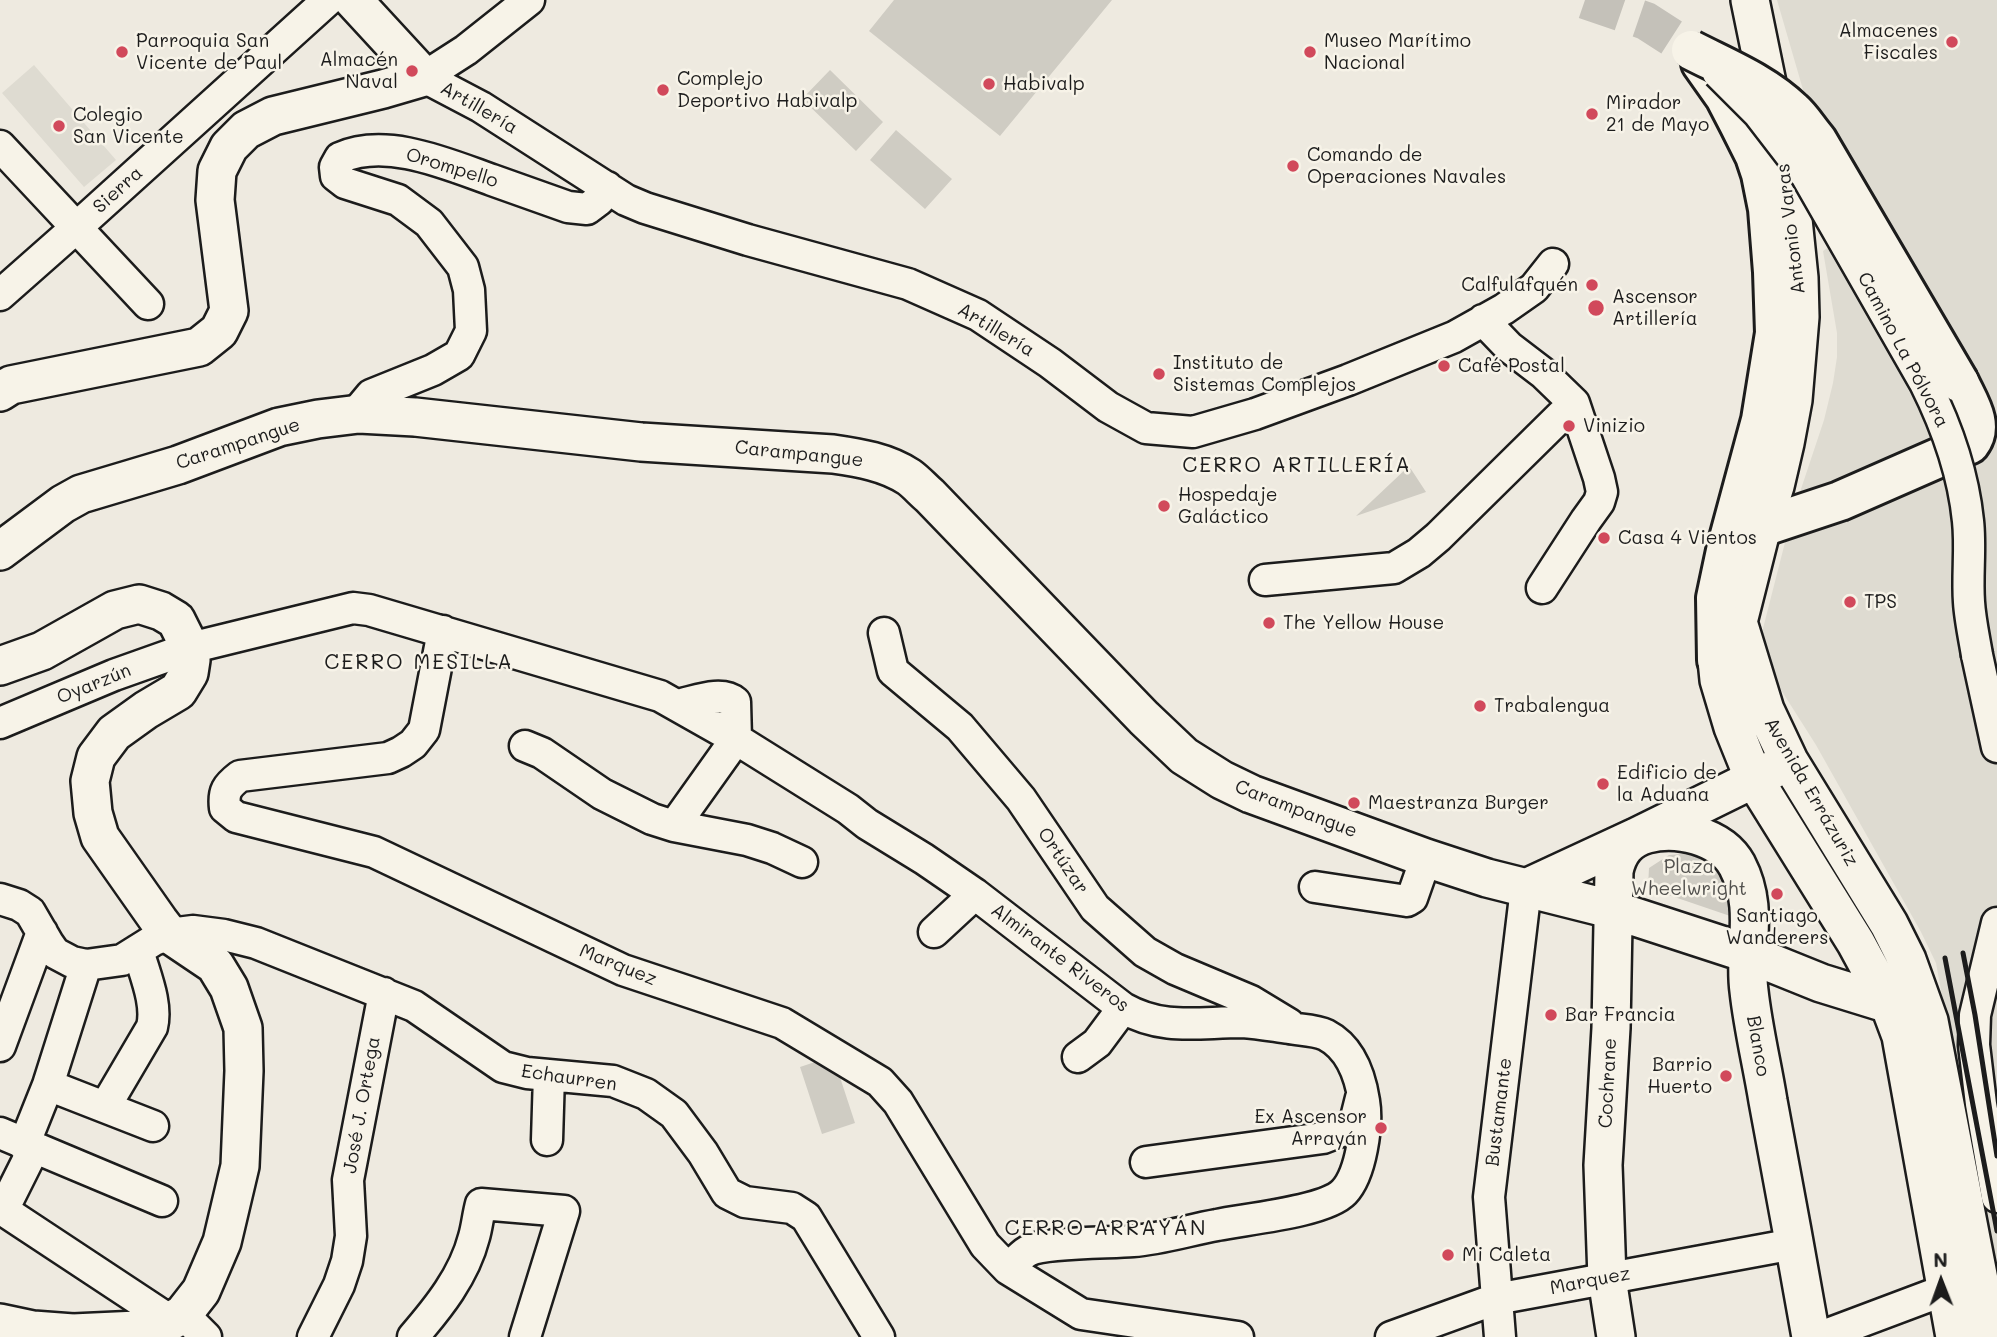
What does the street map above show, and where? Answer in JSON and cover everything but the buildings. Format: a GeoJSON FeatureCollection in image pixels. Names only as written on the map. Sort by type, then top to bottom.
{"type":"FeatureCollection","features":[{"type":"Feature","properties":{"kind":"highway"},"geometry":{"type":"LineString","coordinates":[[1691,50],[1758,84],[1779,98],[1796,113],[1817,140],[1959,382],[1977,426],[1975,438],[1970,444],[1840,501],[1762,527]]}},
{"type":"Feature","properties":{"kind":"highway"},"geometry":{"type":"LineString","coordinates":[[1691,50],[1725,97],[1755,156],[1768,209],[1773,272],[1775,333],[1761,420],[1716,598],[1717,660]]}},
{"type":"Feature","properties":{"kind":"main road"},"geometry":{"type":"LineString","coordinates":[[0,392],[11,385],[199,347],[219,331],[229,311],[215,200],[217,171],[229,147],[246,130],[273,116],[425,77],[353,0]]}},
{"type":"Feature","properties":{"kind":"main road","name":"Antonio Varas"},"geometry":{"type":"LineString","coordinates":[[1738,622],[1775,486],[1793,400],[1798,344],[1799,278],[1791,200],[1750,0]]}},
{"type":"Feature","properties":{"kind":"main road","name":"Carampangue"},"geometry":{"type":"LineString","coordinates":[[0,551],[63,503],[81,494],[178,465],[279,427],[359,414],[415,417],[641,442],[833,454],[885,464],[909,477],[930,496],[1184,756],[1222,780],[1251,794],[1426,858],[1487,878],[1614,910],[1749,954],[1821,983],[1889,1004]]}},
{"type":"Feature","properties":{"kind":"main road"},"geometry":{"type":"LineString","coordinates":[[0,666],[42,651],[115,610],[139,604],[161,611],[176,620],[190,648],[189,673],[178,691],[114,733],[96,757],[90,781],[93,813],[100,837],[154,942],[215,965],[229,988],[243,1028],[244,1072],[240,1166],[222,1242],[186,1324],[138,1330],[73,1333],[33,1331],[0,1323]]}},
{"type":"Feature","properties":{"kind":"main road"},"geometry":{"type":"LineString","coordinates":[[1717,660],[1738,622]]}},
{"type":"Feature","properties":{"kind":"main road","name":"Avenida Errázuriz"},"geometry":{"type":"LineString","coordinates":[[1738,622],[1765,710],[1789,761],[1889,924],[1907,960],[1929,1021],[1990,1337]]}},
{"type":"Feature","properties":{"kind":"main road","name":"Avenida Errázuriz"},"geometry":{"type":"LineString","coordinates":[[1717,660],[1725,703],[1754,779],[1856,943],[1889,1004],[1901,1036],[1955,1337]]}},
{"type":"Feature","properties":{"kind":"main road"},"geometry":{"type":"LineString","coordinates":[[1526,888],[1789,761]]}},
{"type":"Feature","properties":{"kind":"main road","name":"Blanco"},"geometry":{"type":"LineString","coordinates":[[1636,837],[1672,832],[1696,834],[1716,844],[1735,863],[1747,888],[1751,919],[1748,988],[1811,1337]]}},
{"type":"Feature","properties":{"kind":"main road","name":"Cochrane"},"geometry":{"type":"LineString","coordinates":[[1616,1337],[1607,1278],[1603,1165],[1611,1028],[1614,880],[1616,861],[1621,850],[1636,837]]}},
{"type":"Feature","properties":{"kind":"main road","name":"Carampangue"},"geometry":{"type":"LineString","coordinates":[[1749,954],[1796,958],[1829,956],[1889,924]]}},
{"type":"Feature","properties":{"kind":"street","name":"Sierra"},"geometry":{"type":"LineString","coordinates":[[0,295],[328,0]]}},
{"type":"Feature","properties":{"kind":"street"},"geometry":{"type":"LineString","coordinates":[[425,77],[467,50],[529,0]]}},
{"type":"Feature","properties":{"kind":"street","name":"Camino La Pólvora"},"geometry":{"type":"LineString","coordinates":[[1691,50],[1759,114],[1807,175],[1940,411],[1951,441],[1965,498],[1972,626],[1997,747]]}},
{"type":"Feature","properties":{"kind":"street","name":"Artillería"},"geometry":{"type":"LineString","coordinates":[[425,77],[481,107],[626,200],[748,240],[908,284],[978,315],[1050,363],[1108,407],[1146,428],[1193,432],[1255,414],[1348,380],[1454,337],[1534,288],[1553,264]]}},
{"type":"Feature","properties":{"kind":"street"},"geometry":{"type":"LineString","coordinates":[[0,146],[148,304]]}},
{"type":"Feature","properties":{"kind":"street","name":"Orompello"},"geometry":{"type":"LineString","coordinates":[[359,414],[360,407],[371,395],[433,370],[459,355],[471,331],[469,289],[463,267],[429,223],[398,200],[345,183],[336,176],[335,167],[340,158],[364,151],[400,152],[436,159],[568,207],[587,209],[599,200],[607,187]]}},
{"type":"Feature","properties":{"kind":"street"},"geometry":{"type":"LineString","coordinates":[[1483,320],[1509,347],[1543,373],[1574,403],[1599,478],[1602,492],[1599,502],[1542,588]]}},
{"type":"Feature","properties":{"kind":"street"},"geometry":{"type":"LineString","coordinates":[[1265,580],[1394,568],[1419,553],[1438,537],[1574,403]]}},
{"type":"Feature","properties":{"kind":"street","name":"Almirante Riveros"},"geometry":{"type":"LineString","coordinates":[[190,648],[353,608],[443,631],[660,696],[736,738],[924,859],[1140,1018],[1169,1024],[1245,1022],[1298,1029],[1325,1034],[1348,1054],[1358,1073],[1362,1093],[1365,1115],[1363,1146],[1352,1180],[1343,1193],[1329,1202],[1136,1241],[1048,1247],[1029,1251],[1008,1269]]}},
{"type":"Feature","properties":{"kind":"street","name":"Marquez"},"geometry":{"type":"LineString","coordinates":[[443,631],[424,730],[413,744],[387,758],[240,776],[230,784],[224,796],[225,807],[236,817],[374,852],[623,970],[782,1023],[880,1082],[898,1102],[985,1245],[1008,1269],[1081,1314],[1238,1337]]}},
{"type":"Feature","properties":{"kind":"street","name":"Ortúzar"},"geometry":{"type":"LineString","coordinates":[[884,633],[893,671],[960,727],[1021,799],[1095,908],[1145,952],[1175,969],[1251,1001],[1298,1029]]}},
{"type":"Feature","properties":{"kind":"street","name":"Oyarzún"},"geometry":{"type":"LineString","coordinates":[[0,723],[102,680],[190,648]]}},
{"type":"Feature","properties":{"kind":"street"},"geometry":{"type":"LineString","coordinates":[[674,827],[736,738]]}},
{"type":"Feature","properties":{"kind":"street"},"geometry":{"type":"LineString","coordinates":[[526,746],[542,752],[602,794],[630,809],[674,827],[747,840],[802,862]]}},
{"type":"Feature","properties":{"kind":"street"},"geometry":{"type":"LineString","coordinates":[[1315,887],[1407,901],[1412,898],[1426,858]]}},
{"type":"Feature","properties":{"kind":"street","name":"Bustamante"},"geometry":{"type":"LineString","coordinates":[[1500,1337],[1489,1197],[1526,888]]}},
{"type":"Feature","properties":{"kind":"street"},"geometry":{"type":"LineString","coordinates":[[934,932],[975,894]]}},
{"type":"Feature","properties":{"kind":"street"},"geometry":{"type":"LineString","coordinates":[[0,899],[30,912],[55,953],[72,962],[86,965],[48,1085],[19,1142],[2,1209],[186,1324]]}},
{"type":"Feature","properties":{"kind":"street"},"geometry":{"type":"LineString","coordinates":[[1997,923],[1975,1015],[1974,1045],[1997,1197]]}},
{"type":"Feature","properties":{"kind":"street","name":"Echaurren"},"geometry":{"type":"LineString","coordinates":[[86,965],[122,960],[154,942],[193,931],[224,934],[256,943],[414,1006],[503,1067],[527,1073],[613,1081],[646,1094],[674,1114],[703,1153],[727,1193],[745,1202],[792,1208],[806,1217],[878,1337]]}},
{"type":"Feature","properties":{"kind":"street"},"geometry":{"type":"LineString","coordinates":[[0,1046],[42,932]]}},
{"type":"Feature","properties":{"kind":"street"},"geometry":{"type":"LineString","coordinates":[[105,1107],[152,1027],[154,942]]}},
{"type":"Feature","properties":{"kind":"street","name":"José J. Ortega"},"geometry":{"type":"LineString","coordinates":[[313,1337],[339,1285],[347,1261],[351,1236],[348,1181],[384,993]]}},
{"type":"Feature","properties":{"kind":"street"},"geometry":{"type":"LineString","coordinates":[[1078,1057],[1097,1043],[1123,1008]]}},
{"type":"Feature","properties":{"kind":"street"},"geometry":{"type":"LineString","coordinates":[[547,1140],[549,1075]]}},
{"type":"Feature","properties":{"kind":"street"},"geometry":{"type":"LineString","coordinates":[[1981,1104],[1988,1101],[1997,1076]]}},
{"type":"Feature","properties":{"kind":"street"},"geometry":{"type":"LineString","coordinates":[[48,1085],[153,1126]]}},
{"type":"Feature","properties":{"kind":"street"},"geometry":{"type":"LineString","coordinates":[[1146,1162],[1323,1138],[1354,1126],[1362,1093]]}},
{"type":"Feature","properties":{"kind":"street"},"geometry":{"type":"LineString","coordinates":[[19,1142],[162,1200]]}},
{"type":"Feature","properties":{"kind":"street"},"geometry":{"type":"LineString","coordinates":[[412,1337],[438,1308],[462,1269],[474,1239],[481,1204],[564,1211],[525,1337]]}},
{"type":"Feature","properties":{"kind":"street","name":"Marquez"},"geometry":{"type":"LineString","coordinates":[[1391,1337],[1496,1299],[1794,1244]]}},
{"type":"Feature","properties":{"kind":"street"},"geometry":{"type":"LineString","coordinates":[[1820,1337],[1945,1290]]}},
{"type":"Feature","properties":{"kind":"shaded area"},"geometry":{"type":"Polygon","coordinates":[[[1777,0],[1997,0],[1997,1296],[1936,963],[1816,745],[1757,652],[1791,519],[1824,420],[1833,383],[1837,333],[1823,251],[1874,216],[1806,100],[1777,0]]]}},
{"type":"Feature","properties":{"kind":"shaded area","name":"Colegio San Vicente"},"geometry":{"type":"Polygon","coordinates":[[[34,65],[116,160],[84,187],[2,93],[34,65]]]}},
{"type":"Feature","properties":{"kind":"green space","name":"Habivalp"},"geometry":{"type":"Polygon","coordinates":[[[894,0],[1112,0],[1000,136],[869,31],[894,0]]]}},
{"type":"Feature","properties":{"kind":"green space"},"geometry":{"type":"Polygon","coordinates":[[[830,70],[883,122],[856,151],[802,99],[830,70]]]}},
{"type":"Feature","properties":{"kind":"green space"},"geometry":{"type":"Polygon","coordinates":[[[896,130],[952,179],[925,209],[870,160],[896,130]]]}},
{"type":"Feature","properties":{"kind":"green space"},"geometry":{"type":"Polygon","coordinates":[[[1409,466],[1426,492],[1356,516],[1409,466]]]}},
{"type":"Feature","properties":{"kind":"green space","name":"Plaza Wheelwright"},"geometry":{"type":"Polygon","coordinates":[[[1695,853],[1727,879],[1736,918],[1648,888],[1649,868],[1669,855],[1695,853]]]}},
{"type":"Feature","properties":{"kind":"green space"},"geometry":{"type":"Polygon","coordinates":[[[833,1056],[855,1123],[822,1134],[800,1067],[833,1056]]]}},
{"type":"Feature","properties":{"kind":"tunnel"},"geometry":{"type":"LineString","coordinates":[[1585,0],[1646,21],[1691,50]]}},
{"type":"Feature","properties":{"kind":"railway"},"geometry":{"type":"LineString","coordinates":[[1963,953],[1997,1156]]}},
{"type":"Feature","properties":{"kind":"railway"},"geometry":{"type":"LineString","coordinates":[[1945,958],[1997,1231]]}},
{"type":"Feature","properties":{"kind":"place","name":"Almacenes Fiscales"},"geometry":{"type":"Point","coordinates":[1952,42]}},
{"type":"Feature","properties":{"kind":"place","name":"Parroquia San Vicente de Paul"},"geometry":{"type":"Point","coordinates":[122,52]}},
{"type":"Feature","properties":{"kind":"place","name":"Museo Marítimo Nacional"},"geometry":{"type":"Point","coordinates":[1310,52]}},
{"type":"Feature","properties":{"kind":"place","name":"Almacén Naval"},"geometry":{"type":"Point","coordinates":[412,71]}},
{"type":"Feature","properties":{"kind":"place","name":"Habivalp"},"geometry":{"type":"Point","coordinates":[989,84]}},
{"type":"Feature","properties":{"kind":"place","name":"Complejo Deportivo Habivalp"},"geometry":{"type":"Point","coordinates":[663,90]}},
{"type":"Feature","properties":{"kind":"place","name":"Mirador 21 de Mayo"},"geometry":{"type":"Point","coordinates":[1592,114]}},
{"type":"Feature","properties":{"kind":"place","name":"Colegio San Vicente"},"geometry":{"type":"Point","coordinates":[59,126]}},
{"type":"Feature","properties":{"kind":"place","name":"Comando de Operaciones Navales"},"geometry":{"type":"Point","coordinates":[1293,166]}},
{"type":"Feature","properties":{"kind":"place","name":"Calfulafquén"},"geometry":{"type":"Point","coordinates":[1592,285]}},
{"type":"Feature","properties":{"kind":"place","name":"Ascensor Artillería"},"geometry":{"type":"Point","coordinates":[1596,308]}},
{"type":"Feature","properties":{"kind":"place","name":"Café Postal"},"geometry":{"type":"Point","coordinates":[1444,366]}},
{"type":"Feature","properties":{"kind":"place","name":"Instituto de Sistemas Complejos"},"geometry":{"type":"Point","coordinates":[1159,374]}},
{"type":"Feature","properties":{"kind":"place","name":"Vinizio"},"geometry":{"type":"Point","coordinates":[1569,426]}},
{"type":"Feature","properties":{"kind":"place","name":"Hospedaje Galáctico"},"geometry":{"type":"Point","coordinates":[1164,506]}},
{"type":"Feature","properties":{"kind":"place","name":"Casa 4 Vientos"},"geometry":{"type":"Point","coordinates":[1604,538]}},
{"type":"Feature","properties":{"kind":"place","name":"TPS"},"geometry":{"type":"Point","coordinates":[1850,602]}},
{"type":"Feature","properties":{"kind":"place","name":"The Yellow House"},"geometry":{"type":"Point","coordinates":[1269,623]}},
{"type":"Feature","properties":{"kind":"place","name":"Trabalengua"},"geometry":{"type":"Point","coordinates":[1480,706]}},
{"type":"Feature","properties":{"kind":"place","name":"Edificio de la Aduana"},"geometry":{"type":"Point","coordinates":[1603,784]}},
{"type":"Feature","properties":{"kind":"place","name":"Maestranza Burger"},"geometry":{"type":"Point","coordinates":[1354,803]}},
{"type":"Feature","properties":{"kind":"place","name":"Santiago Wanderers"},"geometry":{"type":"Point","coordinates":[1777,894]}},
{"type":"Feature","properties":{"kind":"place","name":"Bar Francia"},"geometry":{"type":"Point","coordinates":[1551,1015]}},
{"type":"Feature","properties":{"kind":"place","name":"Barrio Huerto"},"geometry":{"type":"Point","coordinates":[1726,1076]}},
{"type":"Feature","properties":{"kind":"place","name":"Ex Ascensor Arrayán"},"geometry":{"type":"Point","coordinates":[1381,1128]}},
{"type":"Feature","properties":{"kind":"place","name":"Mi Caleta"},"geometry":{"type":"Point","coordinates":[1448,1255]}},
{"type":"Feature","properties":{"kind":"district","name":"CERRO ARTILLERÍA"},"geometry":{"type":"Point","coordinates":[1297,466]}},
{"type":"Feature","properties":{"kind":"district","name":"CERRO MESILLA"},"geometry":{"type":"Point","coordinates":[419,663]}},
{"type":"Feature","properties":{"kind":"district","name":"CERRO ARRAYÁN"},"geometry":{"type":"Point","coordinates":[1106,1229]}}]}
